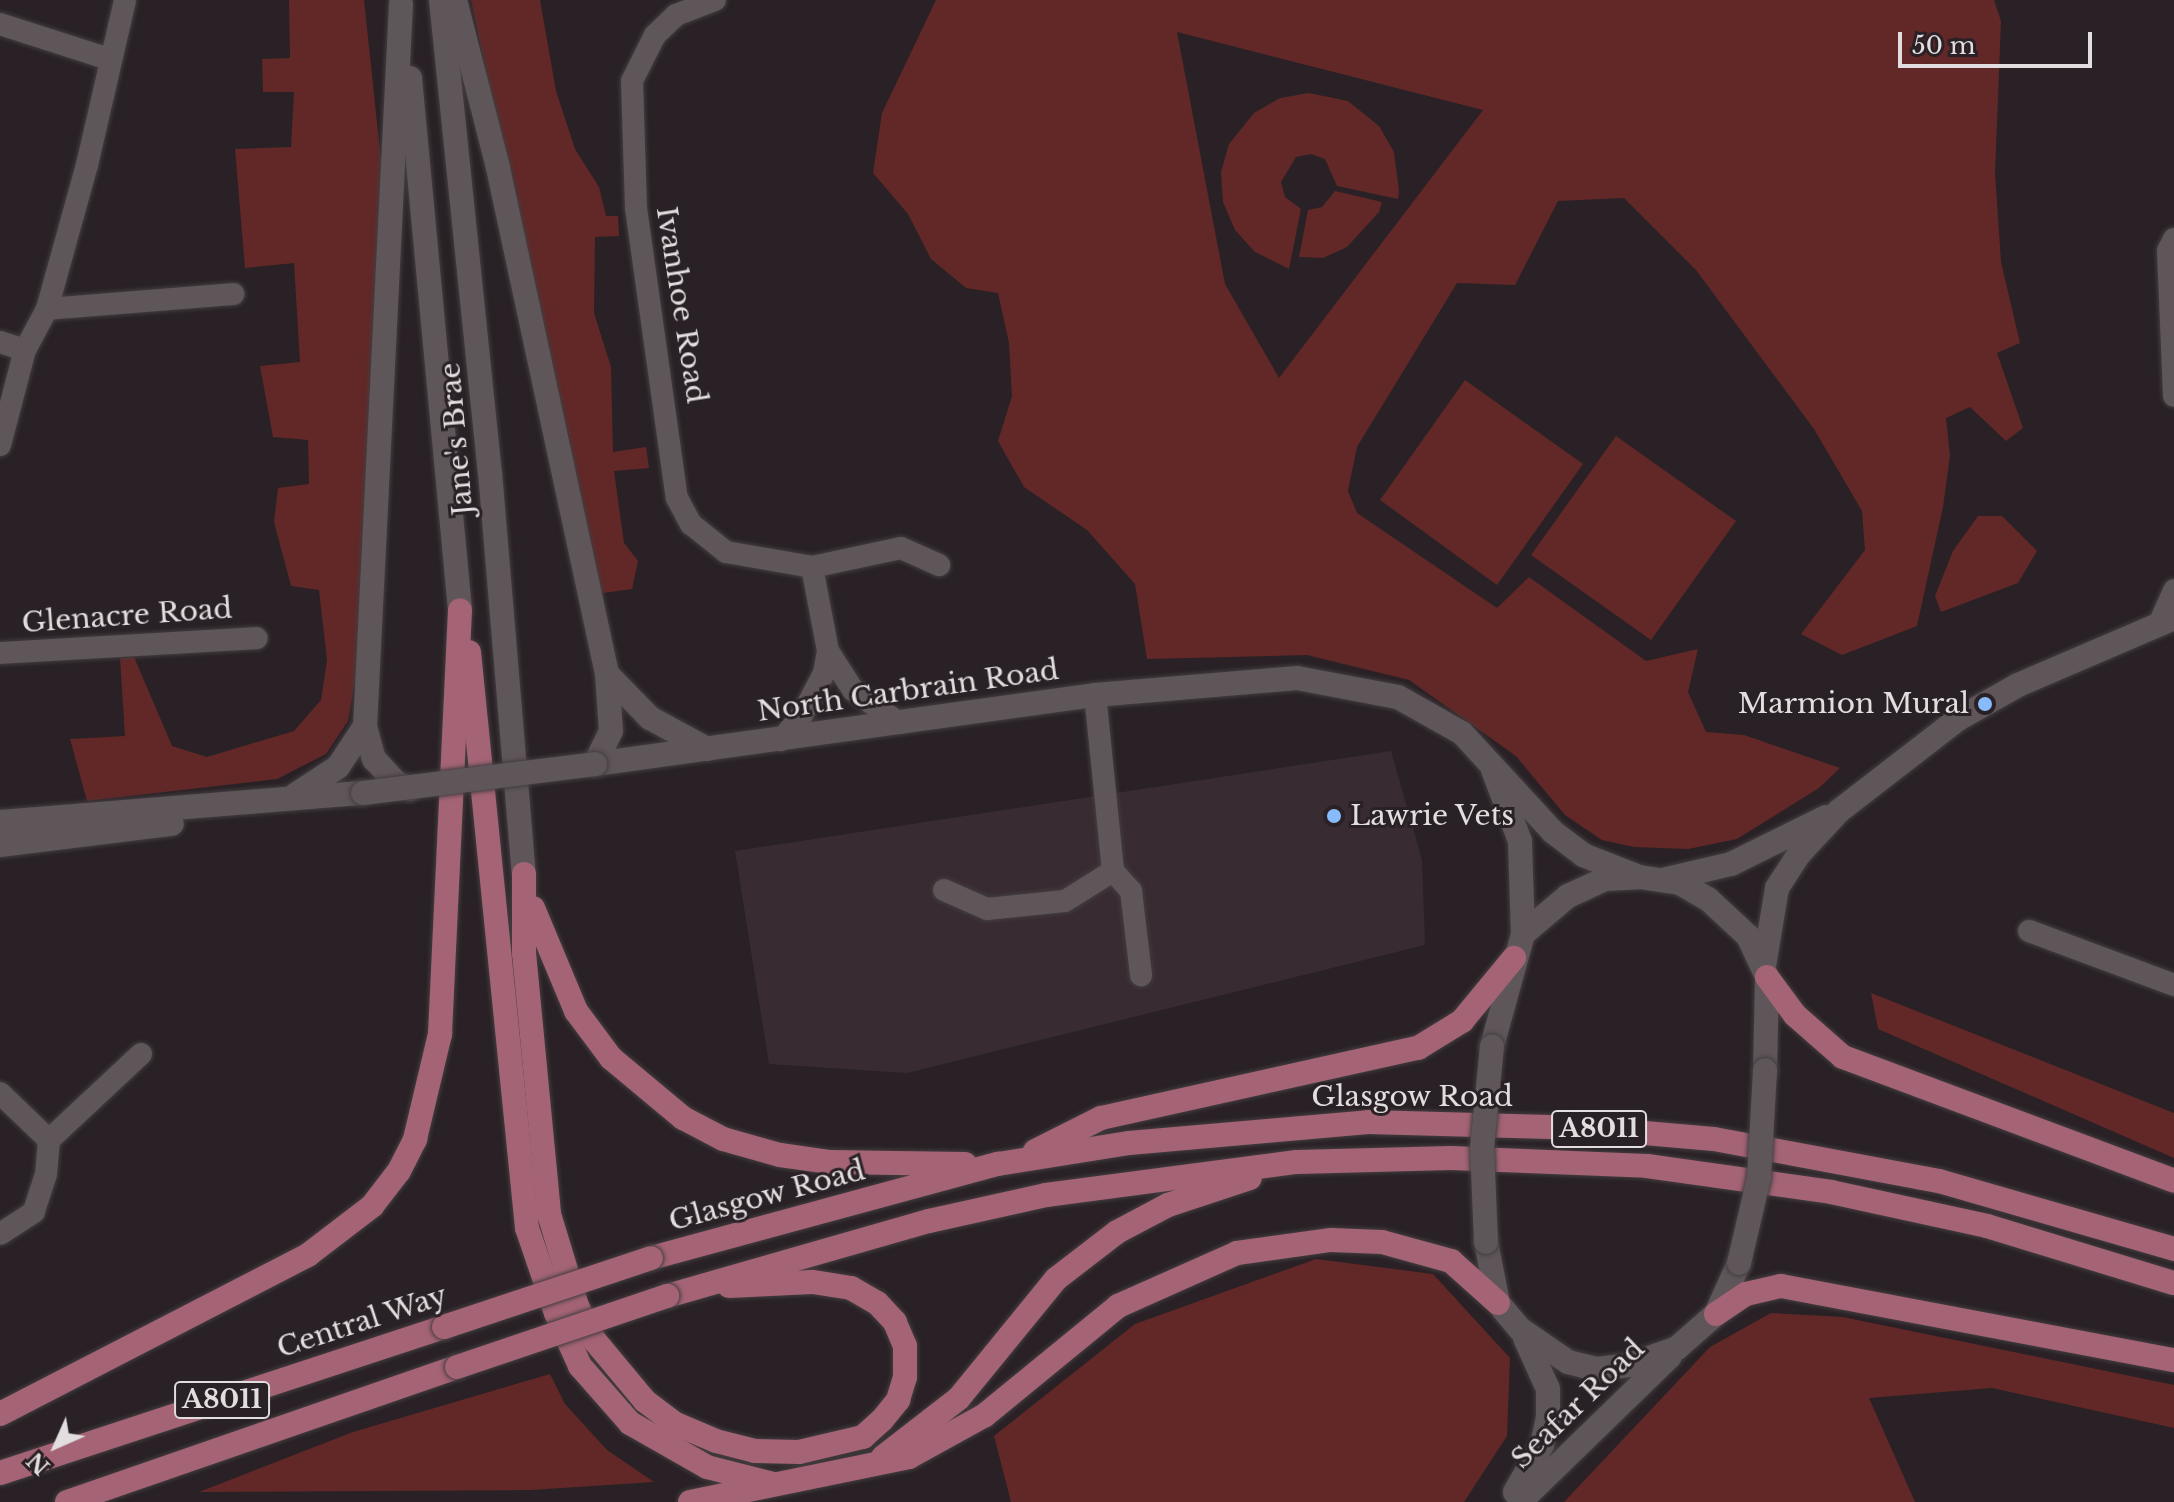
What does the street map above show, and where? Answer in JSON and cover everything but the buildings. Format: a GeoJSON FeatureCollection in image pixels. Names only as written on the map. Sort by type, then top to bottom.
{"type":"FeatureCollection","features":[{"type":"Feature","properties":{"kind":"main road"},"geometry":{"type":"LineString","coordinates":[[0,1414],[308,1255],[372,1206],[399,1171],[415,1139],[440,1034],[460,610]]}},
{"type":"Feature","properties":{"kind":"main road"},"geometry":{"type":"LineString","coordinates":[[460,610],[476,690],[527,1228],[550,1299],[580,1366],[630,1423],[707,1467],[773,1484]]}},
{"type":"Feature","properties":{"kind":"main road"},"geometry":{"type":"LineString","coordinates":[[524,874],[539,933],[576,1011],[611,1058],[683,1118],[723,1139],[792,1157],[1005,1163],[1101,1118],[1418,1048],[1462,1021],[1514,958]]}},
{"type":"Feature","properties":{"kind":"main road"},"geometry":{"type":"LineString","coordinates":[[524,874],[524,953],[549,1214],[577,1306],[595,1341],[645,1401],[676,1424],[755,1451],[799,1452],[863,1437],[898,1400],[905,1377],[905,1346],[895,1322],[851,1288],[773,1282],[679,1292]]}},
{"type":"Feature","properties":{"kind":"main road"},"geometry":{"type":"LineString","coordinates":[[1766,972],[1795,1015],[1843,1057],[2174,1181]]}},
{"type":"Feature","properties":{"kind":"main road","name":"Glasgow Road"},"geometry":{"type":"LineString","coordinates":[[651,1258],[1005,1163],[1129,1143],[1368,1122],[1649,1132],[1796,1152],[1939,1181],[2174,1249]]}},
{"type":"Feature","properties":{"kind":"main road","name":"A8011"},"geometry":{"type":"LineString","coordinates":[[67,1502],[679,1292],[929,1221],[1046,1195],[1297,1162],[1451,1158],[1647,1166],[1831,1192],[1987,1226],[2174,1283]]}},
{"type":"Feature","properties":{"kind":"main road"},"geometry":{"type":"LineString","coordinates":[[877,1462],[959,1398],[1056,1279],[1117,1232],[1168,1205],[1297,1162]]}},
{"type":"Feature","properties":{"kind":"main road"},"geometry":{"type":"LineString","coordinates":[[690,1502],[773,1484],[829,1476],[877,1462],[909,1457],[959,1433],[1118,1306],[1237,1253],[1331,1240],[1382,1242],[1451,1261],[1498,1303]]}},
{"type":"Feature","properties":{"kind":"main road","name":"Central Way"},"geometry":{"type":"LineString","coordinates":[[0,1473],[651,1258]]}},
{"type":"Feature","properties":{"kind":"main road"},"geometry":{"type":"LineString","coordinates":[[1716,1314],[1746,1294],[1781,1286],[2174,1360]]}},
{"type":"Feature","properties":{"kind":"street"},"geometry":{"type":"LineString","coordinates":[[0,445],[25,350],[47,309],[87,165],[125,0]]}},
{"type":"Feature","properties":{"kind":"street","name":"Jane's Brae"},"geometry":{"type":"LineString","coordinates":[[441,0],[490,472],[524,874]]}},
{"type":"Feature","properties":{"kind":"street"},"geometry":{"type":"LineString","coordinates":[[455,0],[502,183],[607,674],[611,731],[595,764]]}},
{"type":"Feature","properties":{"kind":"street","name":"Ivanhoe Road"},"geometry":{"type":"LineString","coordinates":[[715,0],[676,15],[655,35],[632,81],[636,208],[677,498],[691,524],[726,552],[812,567],[901,548],[939,565]]}},
{"type":"Feature","properties":{"kind":"street"},"geometry":{"type":"LineString","coordinates":[[400,2],[365,726],[374,759],[396,783],[410,789]]}},
{"type":"Feature","properties":{"kind":"street","name":"Jane's Brae"},"geometry":{"type":"LineString","coordinates":[[400,2],[460,610]]}},
{"type":"Feature","properties":{"kind":"street"},"geometry":{"type":"LineString","coordinates":[[0,24],[109,59]]}},
{"type":"Feature","properties":{"kind":"street"},"geometry":{"type":"LineString","coordinates":[[2174,239],[2168,251],[2174,396]]}},
{"type":"Feature","properties":{"kind":"street"},"geometry":{"type":"LineString","coordinates":[[47,309],[233,294]]}},
{"type":"Feature","properties":{"kind":"street"},"geometry":{"type":"LineString","coordinates":[[0,342],[25,350]]}},
{"type":"Feature","properties":{"kind":"street"},"geometry":{"type":"LineString","coordinates":[[812,567],[828,651],[853,690],[899,723]]}},
{"type":"Feature","properties":{"kind":"street"},"geometry":{"type":"LineString","coordinates":[[1716,1314],[1739,1263],[1759,1178],[1766,972],[1777,888],[1799,854],[1839,811],[1958,719],[2018,685],[2167,620],[2174,590]]}},
{"type":"Feature","properties":{"kind":"street","name":"Glenacre Road"},"geometry":{"type":"LineString","coordinates":[[0,653],[257,638]]}},
{"type":"Feature","properties":{"kind":"street"},"geometry":{"type":"LineString","coordinates":[[781,740],[815,693],[828,651]]}},
{"type":"Feature","properties":{"kind":"street"},"geometry":{"type":"LineString","coordinates":[[607,674],[650,718],[707,749]]}},
{"type":"Feature","properties":{"kind":"street","name":"North Carbrain Road"},"geometry":{"type":"LineString","coordinates":[[0,822],[410,789],[1095,695],[1297,678],[1398,697],[1462,733],[1553,832],[1583,855],[1650,879],[1680,883],[1708,899],[1748,936],[1766,972]]}},
{"type":"Feature","properties":{"kind":"street"},"geometry":{"type":"LineString","coordinates":[[1095,695],[1113,871],[1131,891],[1141,975]]}},
{"type":"Feature","properties":{"kind":"street"},"geometry":{"type":"LineString","coordinates":[[281,799],[323,781],[352,750],[365,726]]}},
{"type":"Feature","properties":{"kind":"street","name":"North Carbrain Road"},"geometry":{"type":"LineString","coordinates":[[1489,759],[1520,841],[1523,934]]}},
{"type":"Feature","properties":{"kind":"street","name":"North Carbrain Road"},"geometry":{"type":"LineString","coordinates":[[0,845],[264,814],[315,797]]}},
{"type":"Feature","properties":{"kind":"street"},"geometry":{"type":"LineString","coordinates":[[1677,1348],[1642,1362],[1597,1369],[1568,1362],[1520,1329],[1498,1303],[1486,1242],[1482,1148],[1492,1046],[1514,958],[1523,934],[1568,896],[1605,879],[1650,879],[1731,864],[1839,811]]}},
{"type":"Feature","properties":{"kind":"street"},"geometry":{"type":"LineString","coordinates":[[944,890],[987,909],[1065,901],[1113,871]]}},
{"type":"Feature","properties":{"kind":"street"},"geometry":{"type":"LineString","coordinates":[[2029,931],[2174,985]]}},
{"type":"Feature","properties":{"kind":"street"},"geometry":{"type":"LineString","coordinates":[[0,1234],[34,1212],[46,1174],[49,1140],[141,1054]]}},
{"type":"Feature","properties":{"kind":"street"},"geometry":{"type":"LineString","coordinates":[[0,1093],[49,1140]]}},
{"type":"Feature","properties":{"kind":"street","name":"Seafar Road"},"geometry":{"type":"LineString","coordinates":[[1520,1502],[1677,1348],[1716,1314]]}},
{"type":"Feature","properties":{"kind":"street","name":"Seafar Road"},"geometry":{"type":"LineString","coordinates":[[1507,1502],[1542,1445],[1548,1417],[1548,1389],[1520,1329]]}},
{"type":"Feature","properties":{"kind":"shaded area"},"geometry":{"type":"Polygon","coordinates":[[[289,0],[364,0],[383,179],[359,659],[348,721],[326,754],[277,779],[87,801],[70,739],[125,736],[120,658],[134,657],[172,746],[207,757],[294,731],[321,700],[327,660],[319,590],[291,586],[274,522],[278,488],[309,484],[308,440],[273,437],[260,366],[300,362],[294,263],[245,268],[235,149],[291,147],[294,92],[263,92],[262,59],[290,58],[289,0]]]}},
{"type":"Feature","properties":{"kind":"shaded area"},"geometry":{"type":"Polygon","coordinates":[[[471,0],[540,0],[556,91],[575,149],[599,187],[606,216],[618,216],[619,236],[595,237],[594,313],[611,367],[613,452],[646,447],[649,468],[614,471],[624,543],[638,561],[632,589],[596,594],[471,0]]]}},
{"type":"Feature","properties":{"kind":"shaded area"},"geometry":{"type":"Polygon","coordinates":[[[936,0],[1994,0],[2001,21],[1995,173],[2001,262],[2020,343],[1997,353],[2023,428],[2006,441],[1970,407],[1946,418],[1950,456],[1943,507],[1917,626],[1842,655],[1801,634],[1865,550],[1862,511],[1814,429],[1696,270],[1624,198],[1558,201],[1515,285],[1457,283],[1357,447],[1348,491],[1357,513],[1497,608],[1529,577],[1646,661],[1698,649],[1688,692],[1706,732],[1744,735],[1840,768],[1819,788],[1737,839],[1688,849],[1634,847],[1602,840],[1565,815],[1516,756],[1409,680],[1307,655],[1147,659],[1135,584],[1087,530],[1024,487],[998,441],[1012,396],[1009,343],[998,293],[966,288],[931,259],[908,214],[873,173],[882,113],[936,0]],[[1177,32],[1225,284],[1279,378],[1483,110],[1177,32]]]}},
{"type":"Feature","properties":{"kind":"shaded area"},"geometry":{"type":"Polygon","coordinates":[[[1309,93],[1348,101],[1379,126],[1394,152],[1399,191],[1398,199],[1337,186],[1325,159],[1311,154],[1296,157],[1281,182],[1285,197],[1301,209],[1289,269],[1255,252],[1235,230],[1223,202],[1221,172],[1229,144],[1254,113],[1280,98],[1309,93]]]}},
{"type":"Feature","properties":{"kind":"shaded area"},"geometry":{"type":"Polygon","coordinates":[[[1335,191],[1382,202],[1379,212],[1347,247],[1323,258],[1299,257],[1308,210],[1322,207],[1335,191]]]}},
{"type":"Feature","properties":{"kind":"shaded area"},"geometry":{"type":"Polygon","coordinates":[[[1465,380],[1583,464],[1497,585],[1380,500],[1465,380]]]}},
{"type":"Feature","properties":{"kind":"shaded area"},"geometry":{"type":"Polygon","coordinates":[[[1616,436],[1736,521],[1651,640],[1531,555],[1616,436]]]}},
{"type":"Feature","properties":{"kind":"shaded area"},"geometry":{"type":"Polygon","coordinates":[[[1978,516],[2002,516],[2037,551],[2018,583],[1941,612],[1935,596],[1953,551],[1978,516]]]}},
{"type":"Feature","properties":{"kind":"shaded area"},"geometry":{"type":"Polygon","coordinates":[[[1391,751],[1422,860],[1425,945],[907,1073],[769,1064],[735,851],[1391,751]]]}},
{"type":"Feature","properties":{"kind":"shaded area"},"geometry":{"type":"Polygon","coordinates":[[[1871,993],[2174,1113],[2174,1158],[1878,1029],[1871,993]]]}},
{"type":"Feature","properties":{"kind":"shaded area"},"geometry":{"type":"Polygon","coordinates":[[[1316,1259],[1433,1274],[1510,1358],[1507,1436],[1464,1502],[1011,1502],[994,1436],[1135,1324],[1316,1259]]]}},
{"type":"Feature","properties":{"kind":"shaded area"},"geometry":{"type":"Polygon","coordinates":[[[1771,1313],[1843,1317],[2174,1385],[2174,1428],[1992,1388],[1869,1398],[1915,1502],[1564,1502],[1710,1347],[1771,1313]]]}},
{"type":"Feature","properties":{"kind":"shaded area"},"geometry":{"type":"Polygon","coordinates":[[[550,1374],[565,1404],[607,1450],[654,1482],[531,1490],[199,1492],[353,1432],[550,1374]]]}},
{"type":"Feature","properties":{"kind":"place","name":"Marmion Mural"},"geometry":{"type":"Point","coordinates":[1985,704]}},
{"type":"Feature","properties":{"kind":"place","name":"Lawrie Vets"},"geometry":{"type":"Point","coordinates":[1334,816]}}]}
